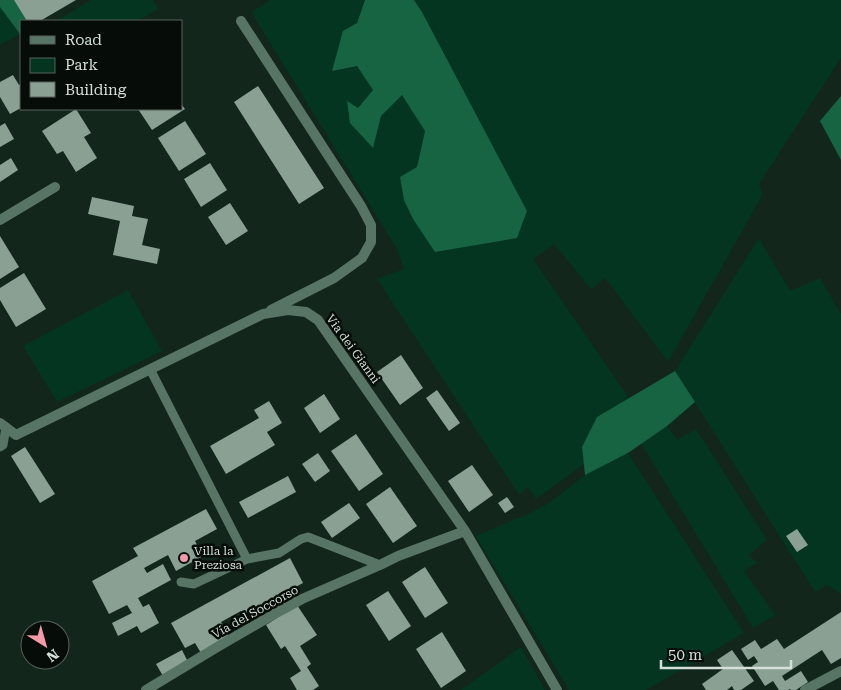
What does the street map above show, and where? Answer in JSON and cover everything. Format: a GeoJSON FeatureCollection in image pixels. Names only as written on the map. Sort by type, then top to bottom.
{"type":"FeatureCollection","features":[{"type":"Feature","properties":{"kind":"street"},"geometry":{"type":"LineString","coordinates":[[242,21],[362,206],[371,225],[371,242],[362,258],[334,278],[263,314]]}},
{"type":"Feature","properties":{"kind":"street"},"geometry":{"type":"LineString","coordinates":[[0,220],[55,187]]}},
{"type":"Feature","properties":{"kind":"street","name":"Via dei Gianni"},"geometry":{"type":"LineString","coordinates":[[3,425],[16,435],[263,314],[288,310],[306,312],[318,320],[465,531],[557,690]]}},
{"type":"Feature","properties":{"kind":"street","name":"Via del Soccorso"},"geometry":{"type":"LineString","coordinates":[[146,690],[276,613],[302,600],[398,556],[465,531]]}},
{"type":"Feature","properties":{"kind":"street"},"geometry":{"type":"LineString","coordinates":[[805,690],[841,671]]}},
{"type":"Feature","properties":{"kind":"lane"},"geometry":{"type":"LineString","coordinates":[[150,369],[247,559]]}},
{"type":"Feature","properties":{"kind":"lane"},"geometry":{"type":"LineString","coordinates":[[0,447],[3,444],[3,425]]}},
{"type":"Feature","properties":{"kind":"lane"},"geometry":{"type":"LineString","coordinates":[[181,582],[194,584],[247,559],[279,553],[301,539],[308,538],[380,565]]}},
{"type":"Feature","properties":{"kind":"green space"},"geometry":{"type":"Polygon","coordinates":[[[0,0],[21,0],[30,20],[20,20],[20,34],[0,7],[0,0]]]}},
{"type":"Feature","properties":{"kind":"green space"},"geometry":{"type":"Polygon","coordinates":[[[91,0],[153,0],[158,9],[140,20],[58,20],[91,0]]]}},
{"type":"Feature","properties":{"kind":"green space"},"geometry":{"type":"Polygon","coordinates":[[[271,0],[365,0],[357,23],[333,71],[357,66],[374,91],[358,108],[348,102],[372,148],[381,116],[402,94],[425,131],[417,167],[527,211],[414,0],[841,0],[841,58],[759,184],[763,194],[668,362],[605,278],[591,289],[554,244],[533,259],[629,398],[597,417],[582,447],[584,464],[536,499],[528,487],[519,495],[377,279],[404,269],[397,249],[251,12],[271,0]]]}},
{"type":"Feature","properties":{"kind":"green space"},"geometry":{"type":"Polygon","coordinates":[[[365,0],[414,0],[422,12],[527,211],[517,238],[435,252],[413,219],[404,200],[400,177],[417,167],[425,131],[402,95],[381,116],[373,148],[350,123],[347,101],[358,108],[373,90],[357,66],[332,71],[343,31],[357,23],[365,0]]]}},
{"type":"Feature","properties":{"kind":"green space"},"geometry":{"type":"Polygon","coordinates":[[[0,7],[20,34],[0,45],[0,7]]]}},
{"type":"Feature","properties":{"kind":"green space"},"geometry":{"type":"Polygon","coordinates":[[[841,96],[841,160],[820,121],[841,96]]]}},
{"type":"Feature","properties":{"kind":"green space"},"geometry":{"type":"Polygon","coordinates":[[[759,238],[790,291],[820,278],[841,314],[841,594],[827,585],[815,592],[675,371],[759,238]]]}},
{"type":"Feature","properties":{"kind":"green space"},"geometry":{"type":"Polygon","coordinates":[[[128,290],[162,351],[57,402],[23,346],[128,290]]]}},
{"type":"Feature","properties":{"kind":"green space"},"geometry":{"type":"Polygon","coordinates":[[[675,371],[695,402],[667,426],[628,453],[585,475],[582,447],[597,417],[675,371]]]}},
{"type":"Feature","properties":{"kind":"green space"},"geometry":{"type":"Polygon","coordinates":[[[667,426],[677,440],[696,429],[767,540],[749,555],[757,563],[744,571],[775,615],[753,628],[641,443],[667,426]]]}},
{"type":"Feature","properties":{"kind":"green space"},"geometry":{"type":"Polygon","coordinates":[[[628,453],[744,633],[646,690],[569,690],[476,536],[549,503],[585,475],[628,453]]]}},
{"type":"Feature","properties":{"kind":"green space"},"geometry":{"type":"Polygon","coordinates":[[[521,647],[545,690],[461,690],[521,647]]]}},
{"type":"Feature","properties":{"kind":"building"},"geometry":{"type":"Polygon","coordinates":[[[14,0],[76,0],[42,20],[26,20],[14,0]]]}},
{"type":"Feature","properties":{"kind":"building"},"geometry":{"type":"Polygon","coordinates":[[[13,75],[20,84],[20,109],[10,114],[0,97],[0,82],[13,75]]]}},
{"type":"Feature","properties":{"kind":"building"},"geometry":{"type":"Polygon","coordinates":[[[258,86],[324,188],[299,204],[234,102],[258,86]]]}},
{"type":"Feature","properties":{"kind":"building"},"geometry":{"type":"Polygon","coordinates":[[[182,105],[185,109],[152,130],[139,110],[182,110],[182,105]]]}},
{"type":"Feature","properties":{"kind":"building"},"geometry":{"type":"Polygon","coordinates":[[[77,110],[91,133],[84,137],[97,158],[76,172],[63,151],[57,154],[42,131],[77,110]]]}},
{"type":"Feature","properties":{"kind":"building"},"geometry":{"type":"Polygon","coordinates":[[[185,121],[206,154],[179,171],[158,138],[185,121]]]}},
{"type":"Feature","properties":{"kind":"building"},"geometry":{"type":"Polygon","coordinates":[[[5,123],[14,139],[0,147],[0,126],[5,123]]]}},
{"type":"Feature","properties":{"kind":"building"},"geometry":{"type":"Polygon","coordinates":[[[11,158],[18,170],[0,182],[0,165],[11,158]]]}},
{"type":"Feature","properties":{"kind":"building"},"geometry":{"type":"Polygon","coordinates":[[[210,163],[227,190],[201,207],[184,179],[210,163]]]}},
{"type":"Feature","properties":{"kind":"building"},"geometry":{"type":"Polygon","coordinates":[[[92,197],[134,206],[132,216],[148,219],[142,245],[160,249],[157,264],[113,255],[120,221],[88,214],[92,197]]]}},
{"type":"Feature","properties":{"kind":"building"},"geometry":{"type":"Polygon","coordinates":[[[230,203],[248,231],[226,245],[208,217],[230,203]]]}},
{"type":"Feature","properties":{"kind":"building"},"geometry":{"type":"Polygon","coordinates":[[[0,236],[19,267],[0,279],[0,236]]]}},
{"type":"Feature","properties":{"kind":"building"},"geometry":{"type":"Polygon","coordinates":[[[24,273],[46,309],[16,327],[0,300],[0,288],[24,273]]]}},
{"type":"Feature","properties":{"kind":"building"},"geometry":{"type":"Polygon","coordinates":[[[401,355],[423,388],[400,405],[377,372],[401,355]]]}},
{"type":"Feature","properties":{"kind":"building"},"geometry":{"type":"Polygon","coordinates":[[[437,390],[460,423],[449,431],[426,398],[437,390]]]}},
{"type":"Feature","properties":{"kind":"building"},"geometry":{"type":"Polygon","coordinates":[[[324,394],[340,419],[320,433],[304,408],[324,394]]]}},
{"type":"Feature","properties":{"kind":"building"},"geometry":{"type":"Polygon","coordinates":[[[269,401],[282,423],[267,432],[275,445],[226,474],[210,446],[259,418],[254,410],[269,401]]]}},
{"type":"Feature","properties":{"kind":"building"},"geometry":{"type":"Polygon","coordinates":[[[356,434],[383,474],[359,491],[331,451],[356,434]]]}},
{"type":"Feature","properties":{"kind":"building"},"geometry":{"type":"Polygon","coordinates":[[[25,447],[55,494],[40,503],[11,456],[25,447]]]}},
{"type":"Feature","properties":{"kind":"building"},"geometry":{"type":"Polygon","coordinates":[[[318,453],[330,471],[315,482],[302,464],[318,453]]]}},
{"type":"Feature","properties":{"kind":"building"},"geometry":{"type":"Polygon","coordinates":[[[472,465],[493,495],[469,512],[448,481],[472,465]]]}},
{"type":"Feature","properties":{"kind":"building"},"geometry":{"type":"Polygon","coordinates":[[[288,476],[296,492],[248,518],[239,502],[288,476]]]}},
{"type":"Feature","properties":{"kind":"building"},"geometry":{"type":"Polygon","coordinates":[[[390,487],[417,526],[393,543],[366,504],[390,487]]]}},
{"type":"Feature","properties":{"kind":"building"},"geometry":{"type":"Polygon","coordinates":[[[507,497],[514,507],[505,513],[498,503],[507,497]]]}},
{"type":"Feature","properties":{"kind":"building"},"geometry":{"type":"Polygon","coordinates":[[[349,503],[360,518],[332,538],[321,522],[349,503]]]}},
{"type":"Feature","properties":{"kind":"building"},"geometry":{"type":"Polygon","coordinates":[[[206,509],[217,529],[195,541],[203,556],[176,571],[168,555],[144,568],[147,573],[163,564],[171,580],[138,598],[143,607],[149,604],[159,623],[141,633],[137,626],[118,636],[112,623],[132,613],[127,605],[109,614],[92,581],[138,556],[133,548],[206,509]]]}},
{"type":"Feature","properties":{"kind":"building"},"geometry":{"type":"Polygon","coordinates":[[[797,529],[808,545],[797,552],[786,536],[797,529]]]}},
{"type":"Feature","properties":{"kind":"building"},"geometry":{"type":"Polygon","coordinates":[[[290,558],[303,583],[243,615],[241,611],[221,622],[229,637],[201,653],[195,643],[185,648],[171,623],[290,558]]]}},
{"type":"Feature","properties":{"kind":"building"},"geometry":{"type":"Polygon","coordinates":[[[425,567],[448,603],[425,618],[402,582],[425,567]]]}},
{"type":"Feature","properties":{"kind":"building"},"geometry":{"type":"Polygon","coordinates":[[[388,591],[411,626],[389,641],[366,605],[388,591]]]}},
{"type":"Feature","properties":{"kind":"building"},"geometry":{"type":"Polygon","coordinates":[[[297,605],[317,635],[300,646],[311,664],[307,667],[319,686],[313,690],[297,690],[290,678],[301,671],[285,646],[281,649],[266,625],[297,605]]]}},
{"type":"Feature","properties":{"kind":"building"},"geometry":{"type":"Polygon","coordinates":[[[841,612],[841,658],[831,664],[822,650],[782,676],[785,681],[801,671],[808,682],[796,690],[779,690],[773,681],[765,686],[752,666],[758,662],[754,656],[748,660],[741,649],[755,640],[761,649],[777,639],[784,649],[841,612]]]}},
{"type":"Feature","properties":{"kind":"building"},"geometry":{"type":"Polygon","coordinates":[[[442,632],[466,671],[441,688],[416,649],[442,632]]]}},
{"type":"Feature","properties":{"kind":"building"},"geometry":{"type":"Polygon","coordinates":[[[182,650],[188,662],[163,676],[156,664],[182,650]]]}},
{"type":"Feature","properties":{"kind":"building"},"geometry":{"type":"Polygon","coordinates":[[[732,650],[754,681],[741,690],[734,690],[732,686],[727,690],[706,690],[702,684],[723,669],[717,660],[732,650]]]}},
{"type":"Feature","properties":{"kind":"place","name":"Villa la Preziosa"},"geometry":{"type":"Point","coordinates":[184,558]}}]}
